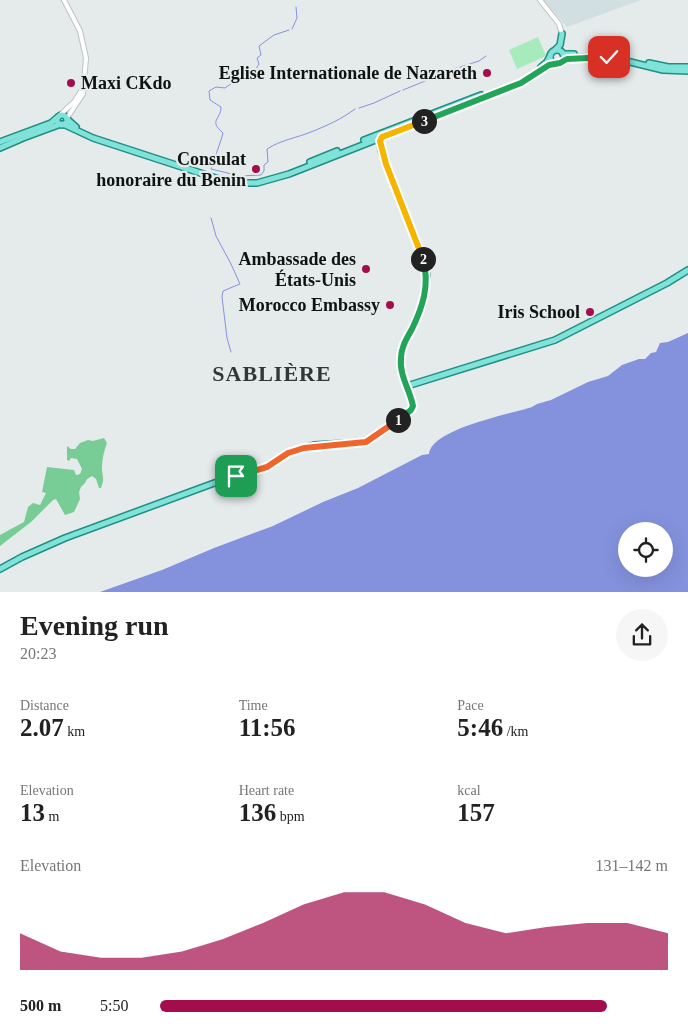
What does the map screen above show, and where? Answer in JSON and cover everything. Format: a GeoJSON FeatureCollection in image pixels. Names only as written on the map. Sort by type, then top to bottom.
{"type":"FeatureCollection","features":[{"type":"Feature","properties":{"kind":"main road"},"geometry":{"type":"LineString","coordinates":[[0,142],[51,123],[59,116],[64,115],[72,124],[90,134],[194,169],[231,179],[258,180],[284,172],[522,79],[545,63],[560,45],[562,34]]}},
{"type":"Feature","properties":{"kind":"main road"},"geometry":{"type":"LineString","coordinates":[[562,34],[563,61]]}},
{"type":"Feature","properties":{"kind":"main road"},"geometry":{"type":"LineString","coordinates":[[555,50],[563,53],[607,53],[663,66],[688,69]]}},
{"type":"Feature","properties":{"kind":"main road"},"geometry":{"type":"LineString","coordinates":[[550,56],[555,64]]}},
{"type":"Feature","properties":{"kind":"main road"},"geometry":{"type":"LineString","coordinates":[[59,116],[58,121],[62,124],[90,137],[183,169],[219,180],[244,183],[261,182],[277,178],[521,83],[549,65],[560,63],[570,58],[603,56],[663,70],[688,69]]}},
{"type":"Feature","properties":{"kind":"main road"},"geometry":{"type":"LineString","coordinates":[[0,148],[66,123],[67,118]]}},
{"type":"Feature","properties":{"kind":"main road"},"geometry":{"type":"LineString","coordinates":[[0,569],[74,534],[217,482],[267,467],[288,453],[312,446],[366,442],[413,408],[402,370],[401,354],[423,304],[426,272],[414,234],[380,146],[382,137]]}},
{"type":"Feature","properties":{"kind":"main road"},"geometry":{"type":"LineString","coordinates":[[372,141],[377,142],[380,146]]}},
{"type":"Feature","properties":{"kind":"main road"},"geometry":{"type":"LineString","coordinates":[[407,386],[555,340],[582,328],[688,270]]}},
{"type":"Feature","properties":{"kind":"street"},"geometry":{"type":"LineString","coordinates":[[64,0],[75,19],[84,45],[86,58],[84,86],[81,97],[67,118]]}},
{"type":"Feature","properties":{"kind":"street"},"geometry":{"type":"LineString","coordinates":[[540,0],[559,24],[562,34]]}},
{"type":"Feature","properties":{"kind":"street"},"geometry":{"type":"LineString","coordinates":[[59,116],[74,102],[84,86]]}},
{"type":"Feature","properties":{"kind":"shaded area"},"geometry":{"type":"Polygon","coordinates":[[[543,0],[641,0],[567,27],[543,0]]]}},
{"type":"Feature","properties":{"kind":"green space"},"geometry":{"type":"Polygon","coordinates":[[[538,37],[546,56],[517,69],[509,50],[538,37]]]}},
{"type":"Feature","properties":{"kind":"green space"},"geometry":{"type":"Polygon","coordinates":[[[104,438],[107,443],[102,461],[103,480],[101,488],[99,488],[96,479],[92,476],[81,487],[79,492],[80,499],[74,512],[65,515],[56,499],[53,500],[31,522],[0,546],[0,535],[24,522],[28,507],[33,503],[40,505],[46,493],[42,492],[47,467],[74,470],[76,475],[80,474],[82,469],[77,459],[71,458],[69,461],[67,460],[67,446],[75,449],[80,443],[104,438]]]}},
{"type":"Feature","properties":{"kind":"water"},"geometry":{"type":"Polygon","coordinates":[[[688,333],[688,592],[100,592],[162,570],[273,526],[323,502],[358,488],[422,455],[429,454],[433,445],[457,430],[491,418],[532,407],[588,382],[608,376],[622,365],[639,359],[645,359],[651,353],[656,352],[660,343],[668,342],[688,333]]]}},
{"type":"Feature","properties":{"kind":"waterway"},"geometry":{"type":"LineString","coordinates":[[292,29],[297,18],[296,7]]}},
{"type":"Feature","properties":{"kind":"waterway"},"geometry":{"type":"LineString","coordinates":[[289,30],[274,35],[259,46],[261,55],[257,58],[259,64],[254,72],[236,70],[232,75],[232,83],[225,88],[216,87],[209,91],[210,100],[221,107],[216,125],[223,133],[211,169],[240,176],[261,175],[264,171],[264,165],[268,162],[267,149],[278,143],[328,125],[355,109]]}},
{"type":"Feature","properties":{"kind":"waterway"},"geometry":{"type":"LineString","coordinates":[[460,67],[479,61],[486,56]]}},
{"type":"Feature","properties":{"kind":"waterway"},"geometry":{"type":"LineString","coordinates":[[403,90],[457,68]]}},
{"type":"Feature","properties":{"kind":"waterway"},"geometry":{"type":"LineString","coordinates":[[359,108],[400,91]]}},
{"type":"Feature","properties":{"kind":"waterway"},"geometry":{"type":"LineString","coordinates":[[211,218],[216,236],[240,284],[223,291],[222,297],[227,338],[231,352]]}},
{"type":"Feature","properties":{"kind":"place","name":"Eglise Internationale de Nazareth"},"geometry":{"type":"Point","coordinates":[487,73]}},
{"type":"Feature","properties":{"kind":"place","name":"Maxi CKdo"},"geometry":{"type":"Point","coordinates":[71,83]}},
{"type":"Feature","properties":{"kind":"place","name":"Consulat honoraire du Benin"},"geometry":{"type":"Point","coordinates":[256,169]}},
{"type":"Feature","properties":{"kind":"place","name":"Ambassade des États-Unis"},"geometry":{"type":"Point","coordinates":[366,269]}},
{"type":"Feature","properties":{"kind":"place","name":"Morocco Embassy"},"geometry":{"type":"Point","coordinates":[390,305]}},
{"type":"Feature","properties":{"kind":"place","name":"Iris School"},"geometry":{"type":"Point","coordinates":[590,312]}},
{"type":"Feature","properties":{"kind":"district","name":"SABLIÈRE"},"geometry":{"type":"Point","coordinates":[272,373]}},
{"type":"Feature","properties":{"kind":"route"},"geometry":{"type":"LineString","coordinates":[[236,476],[267,467],[288,453],[304,448],[318,445],[366,442],[413,408],[413,403],[402,374],[401,358],[404,344],[423,304],[426,272],[414,234],[382,155],[380,144],[382,137],[521,83],[551,64],[560,63],[570,58],[609,57]]}}]}
